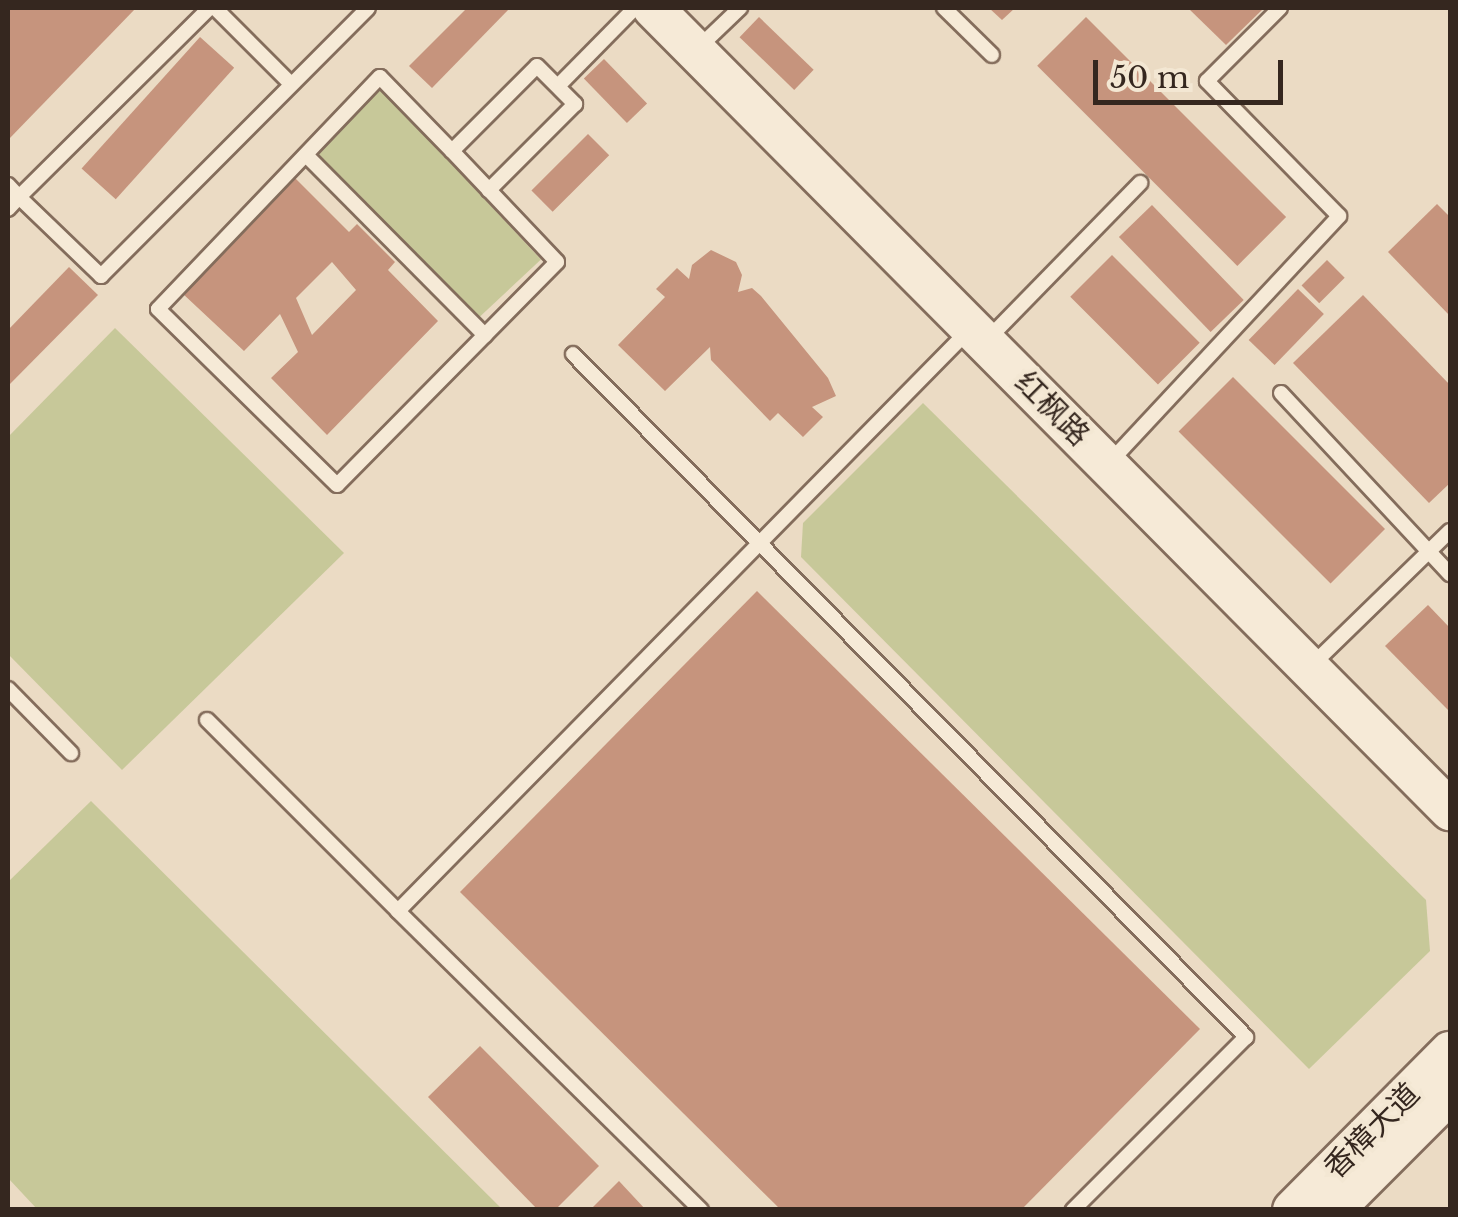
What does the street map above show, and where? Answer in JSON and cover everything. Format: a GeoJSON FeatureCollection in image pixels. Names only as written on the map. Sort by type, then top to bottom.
{"type":"FeatureCollection","features":[{"type":"Feature","properties":{"kind":"street","name":"红枫路"},"geometry":{"type":"LineString","coordinates":[[653,8],[1450,810]]}},
{"type":"Feature","properties":{"kind":"street","name":"香樟大道"},"geometry":{"type":"LineString","coordinates":[[1294,1210],[1450,1052]]}},
{"type":"Feature","properties":{"kind":"street","name":"香樟大道"},"geometry":{"type":"LineString","coordinates":[[1333,1210],[1450,1092]]}},
{"type":"Feature","properties":{"kind":"lane"},"geometry":{"type":"LineString","coordinates":[[8,209],[212,8],[292,84]]}},
{"type":"Feature","properties":{"kind":"lane"},"geometry":{"type":"LineString","coordinates":[[8,185],[101,276],[368,8]]}},
{"type":"Feature","properties":{"kind":"lane"},"geometry":{"type":"LineString","coordinates":[[558,86],[635,8]]}},
{"type":"Feature","properties":{"kind":"lane"},"geometry":{"type":"LineString","coordinates":[[696,50],[740,8]]}},
{"type":"Feature","properties":{"kind":"lane"},"geometry":{"type":"LineString","coordinates":[[944,8],[992,54]]}},
{"type":"Feature","properties":{"kind":"lane"},"geometry":{"type":"LineString","coordinates":[[1107,464],[1339,216],[1207,81],[1280,8]]}},
{"type":"Feature","properties":{"kind":"lane"},"geometry":{"type":"LineString","coordinates":[[452,150],[537,66],[558,86],[575,104],[490,190]]}},
{"type":"Feature","properties":{"kind":"lane"},"geometry":{"type":"LineString","coordinates":[[380,77],[557,262],[337,485],[158,309],[306,155],[380,77]]}},
{"type":"Feature","properties":{"kind":"lane"},"geometry":{"type":"LineString","coordinates":[[306,155],[485,335]]}},
{"type":"Feature","properties":{"kind":"lane"},"geometry":{"type":"LineString","coordinates":[[398,911],[760,543],[1140,183]]}},
{"type":"Feature","properties":{"kind":"lane"},"geometry":{"type":"LineString","coordinates":[[573,354],[1246,1037],[1074,1210]]}},
{"type":"Feature","properties":{"kind":"lane"},"geometry":{"type":"LineString","coordinates":[[1281,393],[1450,574]]}},
{"type":"Feature","properties":{"kind":"lane"},"geometry":{"type":"LineString","coordinates":[[1310,668],[1450,531]]}},
{"type":"Feature","properties":{"kind":"lane"},"geometry":{"type":"LineString","coordinates":[[8,689],[72,753]]}},
{"type":"Feature","properties":{"kind":"lane"},"geometry":{"type":"LineString","coordinates":[[207,720],[701,1210]]}},
{"type":"Feature","properties":{"kind":"green space"},"geometry":{"type":"Polygon","coordinates":[[[380,87],[541,260],[474,322],[313,149],[380,87]]]}},
{"type":"Feature","properties":{"kind":"green space"},"geometry":{"type":"Polygon","coordinates":[[[115,328],[344,553],[122,770],[8,654],[8,437],[115,328]]]}},
{"type":"Feature","properties":{"kind":"green space"},"geometry":{"type":"Polygon","coordinates":[[[923,403],[1426,900],[1430,951],[1309,1069],[801,557],[803,523],[923,403]]]}},
{"type":"Feature","properties":{"kind":"green space"},"geometry":{"type":"Polygon","coordinates":[[[91,801],[502,1209],[37,1209],[8,1178],[8,882],[91,801]]]}},
{"type":"Feature","properties":{"kind":"building"},"geometry":{"type":"Polygon","coordinates":[[[8,8],[136,8],[8,140],[8,8]]]}},
{"type":"Feature","properties":{"kind":"building"},"geometry":{"type":"Polygon","coordinates":[[[467,8],[510,8],[432,88],[409,66],[467,8]]]}},
{"type":"Feature","properties":{"kind":"building"},"geometry":{"type":"Polygon","coordinates":[[[989,8],[1015,8],[1002,20],[989,8]]]}},
{"type":"Feature","properties":{"kind":"building"},"geometry":{"type":"Polygon","coordinates":[[[1188,8],[1264,8],[1226,45],[1188,8]]]}},
{"type":"Feature","properties":{"kind":"building"},"geometry":{"type":"Polygon","coordinates":[[[759,17],[814,70],[794,90],[740,37],[759,17]]]}},
{"type":"Feature","properties":{"kind":"building"},"geometry":{"type":"Polygon","coordinates":[[[1086,17],[1286,217],[1237,266],[1037,66],[1086,17]]]}},
{"type":"Feature","properties":{"kind":"building"},"geometry":{"type":"Polygon","coordinates":[[[200,37],[234,68],[116,199],[82,169],[200,37]]]}},
{"type":"Feature","properties":{"kind":"building"},"geometry":{"type":"Polygon","coordinates":[[[604,59],[647,104],[627,123],[584,78],[604,59]]]}},
{"type":"Feature","properties":{"kind":"building"},"geometry":{"type":"Polygon","coordinates":[[[588,134],[609,155],[553,212],[531,191],[588,134]]]}},
{"type":"Feature","properties":{"kind":"building"},"geometry":{"type":"Polygon","coordinates":[[[295,178],[349,232],[357,224],[395,262],[388,270],[438,321],[327,435],[271,378],[298,352],[280,314],[244,351],[182,293],[295,178]],[[332,262],[296,298],[312,335],[356,290],[332,262]]]}},
{"type":"Feature","properties":{"kind":"building"},"geometry":{"type":"Polygon","coordinates":[[[1437,204],[1450,217],[1450,316],[1388,252],[1437,204]]]}},
{"type":"Feature","properties":{"kind":"building"},"geometry":{"type":"Polygon","coordinates":[[[1152,205],[1244,300],[1211,332],[1119,237],[1152,205]]]}},
{"type":"Feature","properties":{"kind":"building"},"geometry":{"type":"Polygon","coordinates":[[[711,250],[736,262],[742,275],[738,292],[752,288],[761,296],[828,378],[836,396],[812,407],[823,417],[803,437],[778,413],[770,421],[711,360],[710,347],[665,391],[618,345],[665,297],[656,289],[677,268],[689,279],[692,265],[711,250]]]}},
{"type":"Feature","properties":{"kind":"building"},"geometry":{"type":"Polygon","coordinates":[[[1112,255],[1200,343],[1158,384],[1070,297],[1112,255]]]}},
{"type":"Feature","properties":{"kind":"building"},"geometry":{"type":"Polygon","coordinates":[[[1327,260],[1345,278],[1319,303],[1302,285],[1327,260]]]}},
{"type":"Feature","properties":{"kind":"building"},"geometry":{"type":"Polygon","coordinates":[[[69,267],[98,295],[8,386],[8,330],[69,267]]]}},
{"type":"Feature","properties":{"kind":"building"},"geometry":{"type":"Polygon","coordinates":[[[1298,289],[1324,314],[1275,365],[1249,340],[1298,289]]]}},
{"type":"Feature","properties":{"kind":"building"},"geometry":{"type":"Polygon","coordinates":[[[1363,295],[1450,385],[1450,483],[1429,503],[1293,363],[1363,295]]]}},
{"type":"Feature","properties":{"kind":"building"},"geometry":{"type":"Polygon","coordinates":[[[1233,377],[1385,529],[1331,583],[1179,431],[1233,377]]]}},
{"type":"Feature","properties":{"kind":"building"},"geometry":{"type":"Polygon","coordinates":[[[757,591],[1200,1029],[1021,1210],[781,1210],[460,892],[757,591]]]}},
{"type":"Feature","properties":{"kind":"building"},"geometry":{"type":"Polygon","coordinates":[[[1428,605],[1450,628],[1450,712],[1385,646],[1428,605]]]}},
{"type":"Feature","properties":{"kind":"building"},"geometry":{"type":"Polygon","coordinates":[[[480,1046],[599,1166],[555,1210],[538,1210],[428,1097],[480,1046]]]}},
{"type":"Feature","properties":{"kind":"building"},"geometry":{"type":"Polygon","coordinates":[[[619,1181],[646,1210],[590,1210],[619,1181]]]}}]}
